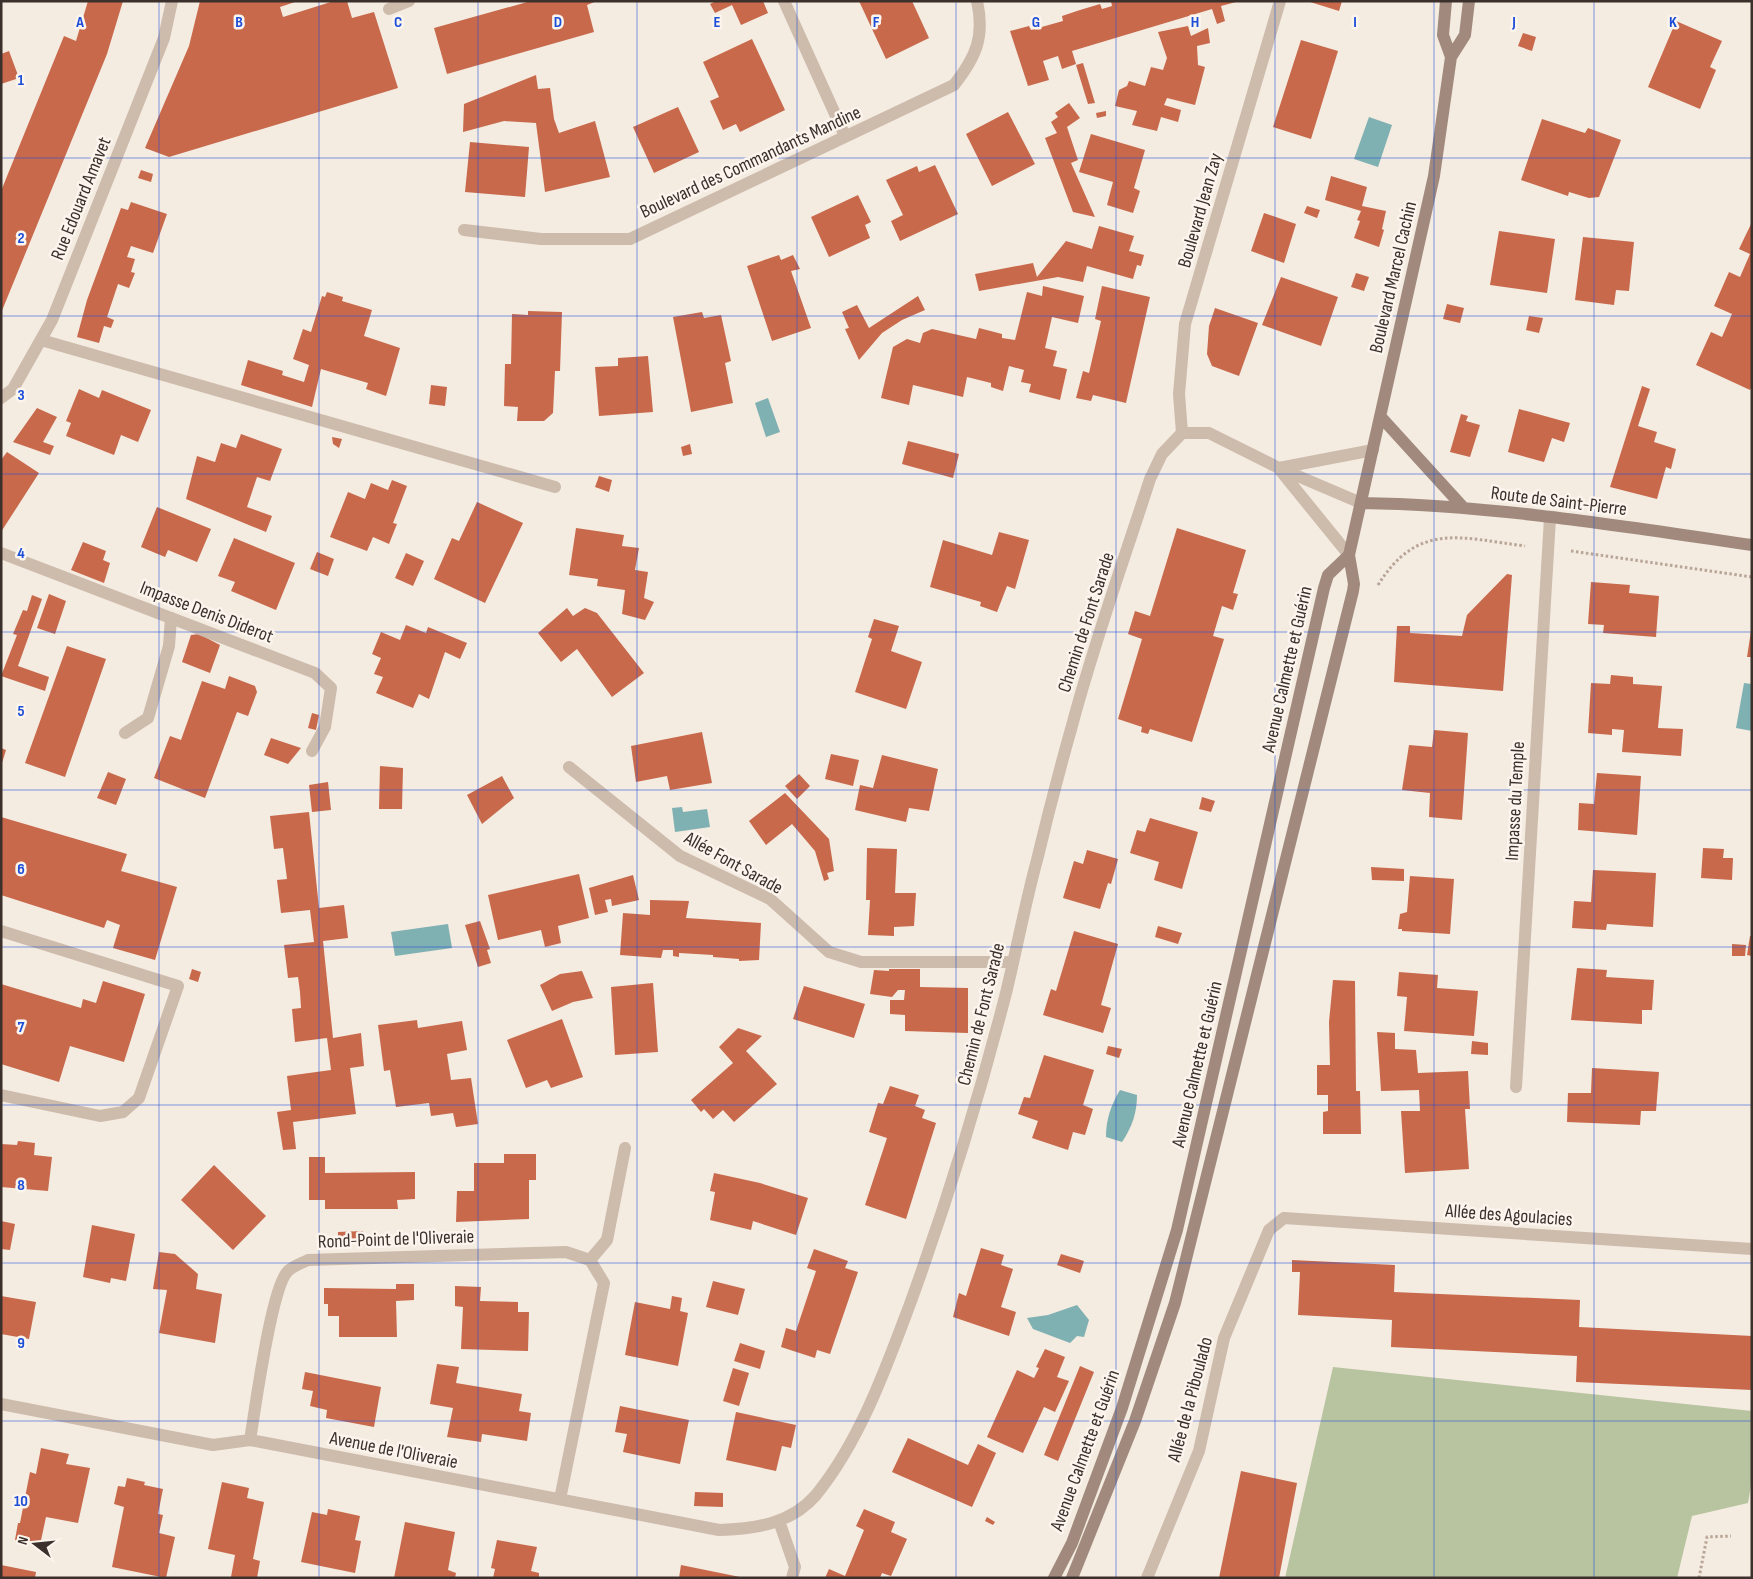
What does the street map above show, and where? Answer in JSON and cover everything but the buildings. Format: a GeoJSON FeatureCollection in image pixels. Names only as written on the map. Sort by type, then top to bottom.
{"type":"FeatureCollection","features":[{"type":"Feature","properties":{"kind":"main road","name":"Boulevard Marcel Cachin"},"geometry":{"type":"LineString","coordinates":[[1446,1],[1443,35],[1451,57]]}},
{"type":"Feature","properties":{"kind":"main road","name":"Boulevard Marcel Cachin"},"geometry":{"type":"LineString","coordinates":[[1361,503],[1434,176],[1451,57],[1465,35],[1469,1]]}},
{"type":"Feature","properties":{"kind":"main road"},"geometry":{"type":"LineString","coordinates":[[1380,416],[1462,506]]}},
{"type":"Feature","properties":{"kind":"main road","name":"Route de Saint-Pierre"},"geometry":{"type":"LineString","coordinates":[[1361,503],[1462,506],[1752,545]]}},
{"type":"Feature","properties":{"kind":"main road","name":"Avenue Calmette et Guérin"},"geometry":{"type":"LineString","coordinates":[[1072,1578],[1135,1421],[1175,1303],[1353,591],[1354,584],[1349,554],[1361,503]]}},
{"type":"Feature","properties":{"kind":"main road","name":"Avenue Calmette et Guérin"},"geometry":{"type":"LineString","coordinates":[[1054,1578],[1072,1542],[1122,1408],[1177,1230],[1322,597],[1328,575],[1349,554]]}},
{"type":"Feature","properties":{"kind":"street","name":"Rue Edouard Amavet"},"geometry":{"type":"LineString","coordinates":[[1,398],[13,389],[52,320],[164,38],[172,1]]}},
{"type":"Feature","properties":{"kind":"street"},"geometry":{"type":"LineString","coordinates":[[389,9],[409,1]]}},
{"type":"Feature","properties":{"kind":"street"},"geometry":{"type":"LineString","coordinates":[[784,1],[845,136]]}},
{"type":"Feature","properties":{"kind":"street","name":"Boulevard des Commandants Mandine"},"geometry":{"type":"LineString","coordinates":[[464,230],[541,238],[630,239],[954,85],[971,63],[980,38],[980,14],[977,1]]}},
{"type":"Feature","properties":{"kind":"street","name":"Boulevard Jean Zay"},"geometry":{"type":"LineString","coordinates":[[1182,433],[1179,394],[1185,324],[1280,1]]}},
{"type":"Feature","properties":{"kind":"street"},"geometry":{"type":"LineString","coordinates":[[41,340],[555,486]]}},
{"type":"Feature","properties":{"kind":"street"},"geometry":{"type":"LineString","coordinates":[[1182,433],[1210,433],[1279,468],[1361,503]]}},
{"type":"Feature","properties":{"kind":"street","name":"Chemin de Font Sarade"},"geometry":{"type":"LineString","coordinates":[[780,1521],[797,1512],[815,1496],[838,1461],[878,1390],[944,1212],[977,1100],[1073,721],[1150,479],[1162,454],[1182,433]]}},
{"type":"Feature","properties":{"kind":"street"},"geometry":{"type":"LineString","coordinates":[[1279,468],[1373,450]]}},
{"type":"Feature","properties":{"kind":"street"},"geometry":{"type":"LineString","coordinates":[[1279,468],[1349,554]]}},
{"type":"Feature","properties":{"kind":"street","name":"Impasse du Temple"},"geometry":{"type":"LineString","coordinates":[[1516,1087],[1550,518]]}},
{"type":"Feature","properties":{"kind":"street","name":"Impasse Denis Diderot"},"geometry":{"type":"LineString","coordinates":[[1,553],[315,673],[331,688],[325,727],[312,751]]}},
{"type":"Feature","properties":{"kind":"street"},"geometry":{"type":"LineString","coordinates":[[125,733],[148,718],[169,646],[171,618]]}},
{"type":"Feature","properties":{"kind":"street","name":"Allée Font Sarade"},"geometry":{"type":"LineString","coordinates":[[569,766],[680,856],[770,899],[828,952],[861,962],[1013,962]]}},
{"type":"Feature","properties":{"kind":"street"},"geometry":{"type":"LineString","coordinates":[[1,931],[178,986],[139,1098],[123,1112],[100,1116],[1,1095]]}},
{"type":"Feature","properties":{"kind":"street"},"geometry":{"type":"LineString","coordinates":[[560,1499],[604,1283],[590,1260],[607,1240],[625,1148]]}},
{"type":"Feature","properties":{"kind":"street","name":"Allée des Agoulacies"},"geometry":{"type":"LineString","coordinates":[[1269,1230],[1284,1218],[1752,1249]]}},
{"type":"Feature","properties":{"kind":"street","name":"Allée de la Piboulado"},"geometry":{"type":"LineString","coordinates":[[1147,1578],[1199,1451],[1224,1338],[1269,1230]]}},
{"type":"Feature","properties":{"kind":"street","name":"Rond-Point de l'Oliveraie"},"geometry":{"type":"LineString","coordinates":[[250,1440],[278,1290],[287,1271],[308,1260],[566,1252],[590,1260]]}},
{"type":"Feature","properties":{"kind":"street","name":"Avenue de l'Oliveraie"},"geometry":{"type":"LineString","coordinates":[[1,1404],[213,1445],[250,1440],[719,1530],[750,1529],[780,1521]]}},
{"type":"Feature","properties":{"kind":"street"},"geometry":{"type":"LineString","coordinates":[[780,1521],[795,1566],[792,1578]]}},
{"type":"Feature","properties":{"kind":"path"},"geometry":{"type":"LineString","coordinates":[[1376,587],[1398,557],[1423,542],[1456,536],[1533,547]]}},
{"type":"Feature","properties":{"kind":"path"},"geometry":{"type":"LineString","coordinates":[[1573,552],[1752,578]]}},
{"type":"Feature","properties":{"kind":"path"},"geometry":{"type":"LineString","coordinates":[[1699,1578],[1707,1538],[1731,1536]]}},
{"type":"Feature","properties":{"kind":"green space"},"geometry":{"type":"Polygon","coordinates":[[[1333,1367],[1752,1411],[1752,1480],[1748,1503],[1692,1516],[1677,1578],[1285,1578],[1333,1367]]]}},
{"type":"Feature","properties":{"kind":"water"},"geometry":{"type":"Polygon","coordinates":[[[1369,117],[1392,125],[1378,167],[1354,159],[1369,117]]]}},
{"type":"Feature","properties":{"kind":"water"},"geometry":{"type":"Polygon","coordinates":[[[768,398],[780,432],[766,437],[755,403],[768,398]]]}},
{"type":"Feature","properties":{"kind":"water"},"geometry":{"type":"Polygon","coordinates":[[[1744,683],[1752,684],[1752,731],[1736,728],[1744,683]]]}},
{"type":"Feature","properties":{"kind":"water"},"geometry":{"type":"Polygon","coordinates":[[[682,807],[683,812],[707,809],[710,827],[675,832],[672,808],[682,807]]]}},
{"type":"Feature","properties":{"kind":"water"},"geometry":{"type":"Polygon","coordinates":[[[448,924],[452,948],[395,956],[391,932],[448,924]]]}},
{"type":"Feature","properties":{"kind":"water"},"geometry":{"type":"Polygon","coordinates":[[[1120,1090],[1137,1095],[1133,1120],[1122,1142],[1106,1137],[1110,1112],[1120,1090]]]}},
{"type":"Feature","properties":{"kind":"water"},"geometry":{"type":"Polygon","coordinates":[[[1077,1305],[1089,1320],[1084,1337],[1077,1336],[1070,1343],[1033,1329],[1027,1318],[1048,1315],[1077,1305]]]}}]}
